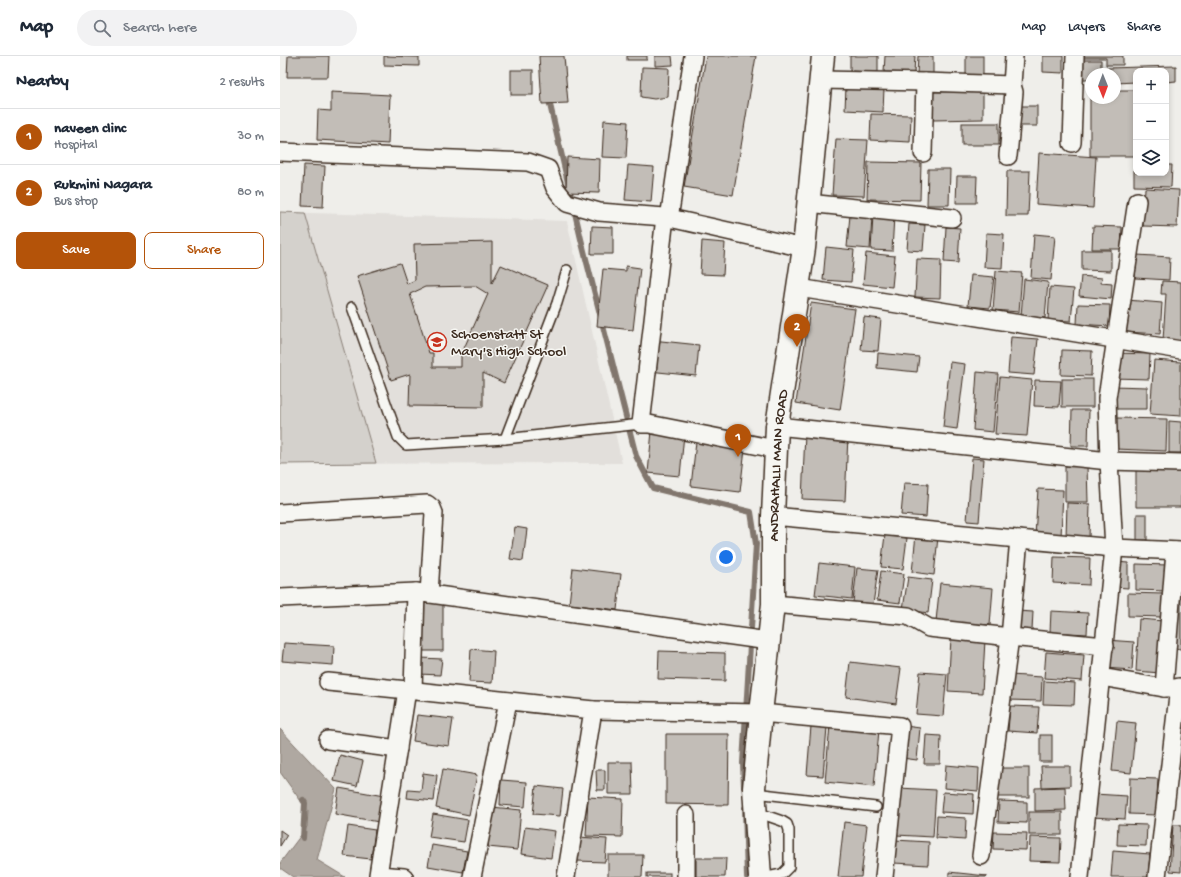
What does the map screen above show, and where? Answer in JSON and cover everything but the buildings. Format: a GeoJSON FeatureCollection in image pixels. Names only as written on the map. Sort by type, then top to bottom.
{"type":"FeatureCollection","features":[{"type":"Feature","properties":{"kind":"main road","name":"ANDRAHALLI MAIN ROAD"},"geometry":{"type":"LineString","coordinates":[[760,877],[755,802],[761,713],[773,604],[775,449],[777,426],[804,248],[823,56]]}},
{"type":"Feature","properties":{"kind":"street"},"geometry":{"type":"LineString","coordinates":[[693,56],[667,218],[641,424],[648,424],[775,449]]}},
{"type":"Feature","properties":{"kind":"street"},"geometry":{"type":"LineString","coordinates":[[1008,156],[1014,92],[1012,85],[1014,56]]}},
{"type":"Feature","properties":{"kind":"street"},"geometry":{"type":"LineString","coordinates":[[1072,143],[1075,56]]}},
{"type":"Feature","properties":{"kind":"street"},"geometry":{"type":"LineString","coordinates":[[821,80],[1012,85]]}},
{"type":"Feature","properties":{"kind":"street"},"geometry":{"type":"LineString","coordinates":[[923,154],[925,82]]}},
{"type":"Feature","properties":{"kind":"street"},"geometry":{"type":"LineString","coordinates":[[280,152],[528,162],[548,169],[555,188],[567,203],[600,212],[667,218],[804,248]]}},
{"type":"Feature","properties":{"kind":"street"},"geometry":{"type":"LineString","coordinates":[[1080,877],[1114,548],[1107,398],[1138,200]]}},
{"type":"Feature","properties":{"kind":"street"},"geometry":{"type":"LineString","coordinates":[[808,203],[952,218]]}},
{"type":"Feature","properties":{"kind":"street"},"geometry":{"type":"LineString","coordinates":[[799,288],[1116,338],[1181,350]]}},
{"type":"Feature","properties":{"kind":"street"},"geometry":{"type":"LineString","coordinates":[[777,426],[1109,462],[1181,463]]}},
{"type":"Feature","properties":{"kind":"street"},"geometry":{"type":"LineString","coordinates":[[280,512],[427,504],[432,508],[434,513],[410,690],[398,749],[378,875],[404,877]]}},
{"type":"Feature","properties":{"kind":"street"},"geometry":{"type":"LineString","coordinates":[[773,516],[1114,548],[1178,551],[1175,688],[1157,877]]}},
{"type":"Feature","properties":{"kind":"street"},"geometry":{"type":"LineString","coordinates":[[981,856],[1010,637],[1019,539]]}},
{"type":"Feature","properties":{"kind":"street"},"geometry":{"type":"LineString","coordinates":[[280,598],[422,593],[769,641]]}},
{"type":"Feature","properties":{"kind":"street"},"geometry":{"type":"LineString","coordinates":[[773,604],[908,616],[929,628],[1105,646]]}},
{"type":"Feature","properties":{"kind":"street"},"geometry":{"type":"LineString","coordinates":[[1101,677],[1175,688]]}},
{"type":"Feature","properties":{"kind":"street"},"geometry":{"type":"LineString","coordinates":[[328,682],[593,710],[761,713],[900,726],[884,877]]}},
{"type":"Feature","properties":{"kind":"street"},"geometry":{"type":"LineString","coordinates":[[472,877],[508,701]]}},
{"type":"Feature","properties":{"kind":"street"},"geometry":{"type":"LineString","coordinates":[[566,877],[593,710]]}},
{"type":"Feature","properties":{"kind":"street"},"geometry":{"type":"LineString","coordinates":[[328,740],[398,749]]}},
{"type":"Feature","properties":{"kind":"street"},"geometry":{"type":"LineString","coordinates":[[686,815],[686,877]]}},
{"type":"Feature","properties":{"kind":"lane"},"geometry":{"type":"LineString","coordinates":[[504,439],[557,303],[567,270]]}},
{"type":"Feature","properties":{"kind":"lane"},"geometry":{"type":"LineString","coordinates":[[352,307],[398,438],[406,445],[504,439],[641,424]]}},
{"type":"Feature","properties":{"kind":"lane"},"geometry":{"type":"LineString","coordinates":[[755,802],[876,807]]}},
{"type":"Feature","properties":{"kind":"lane"},"geometry":{"type":"LineString","coordinates":[[755,802],[787,824],[789,830],[789,867],[782,874],[768,877]]}},
{"type":"Feature","properties":{"kind":"shaded area","name":"Schoenstatt St Mary's High School"},"geometry":{"type":"Polygon","coordinates":[[[280,212],[567,221],[622,463],[280,464],[280,212]]]}},
{"type":"Feature","properties":{"kind":"shaded area"},"geometry":{"type":"Polygon","coordinates":[[[280,212],[305,213],[376,463],[280,464],[280,212]]]}},
{"type":"Feature","properties":{"kind":"shaded area"},"geometry":{"type":"Polygon","coordinates":[[[280,729],[336,789],[317,860],[345,877],[293,877],[280,868],[280,863],[307,827],[308,811],[280,772],[280,729]]]}},
{"type":"Feature","properties":{"kind":"waterway"},"geometry":{"type":"LineString","coordinates":[[548,96],[581,239],[636,456],[653,488],[751,512],[756,544],[743,763],[744,787]]}},
{"type":"Feature","properties":{"kind":"waterway"},"geometry":{"type":"LineString","coordinates":[[303,800],[305,803],[303,838]]}},
{"type":"Feature","properties":{"kind":"waterway"},"geometry":{"type":"LineString","coordinates":[[745,808],[747,877]]}},
{"type":"Feature","properties":{"kind":"place","name":"Schoenstatt St Mary's High School"},"geometry":{"type":"Point","coordinates":[437,342]}},
{"type":"Feature","properties":{"kind":"place","name":"Rukmini Nagara"},"geometry":{"type":"Point","coordinates":[797,347]}},
{"type":"Feature","properties":{"kind":"place","name":"naveen clinc"},"geometry":{"type":"Point","coordinates":[738,457]}}]}
